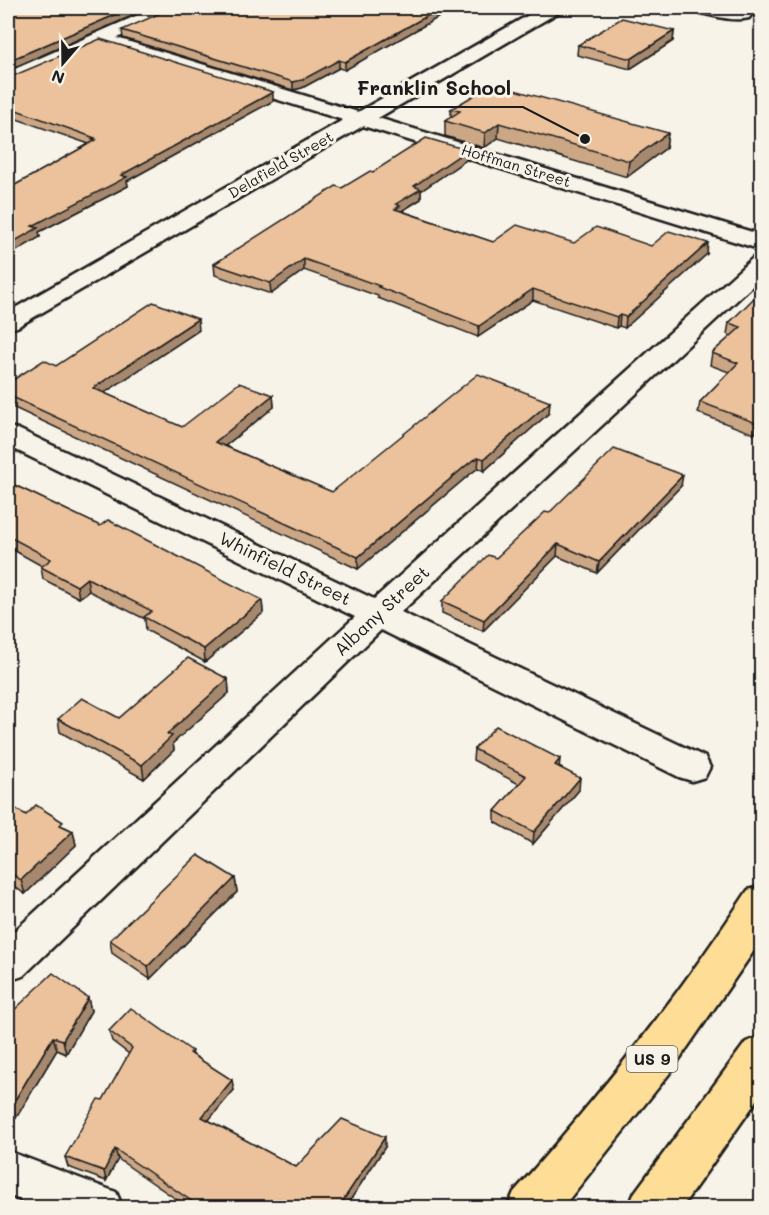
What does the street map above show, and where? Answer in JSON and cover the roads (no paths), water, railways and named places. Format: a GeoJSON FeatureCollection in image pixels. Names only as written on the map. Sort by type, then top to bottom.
{"type":"FeatureCollection","features":[{"type":"Feature","properties":{"kind":"highway","name":"US 9"},"geometry":{"type":"LineString","coordinates":[[531,1208],[661,1048],[710,982],[762,902]]}},
{"type":"Feature","properties":{"kind":"highway"},"geometry":{"type":"LineString","coordinates":[[652,1208],[762,1056]]}},
{"type":"Feature","properties":{"kind":"street"},"geometry":{"type":"LineString","coordinates":[[8,79],[168,8]]}},
{"type":"Feature","properties":{"kind":"street","name":"Delafield Street"},"geometry":{"type":"LineString","coordinates":[[8,322],[553,8]]}},
{"type":"Feature","properties":{"kind":"street"},"geometry":{"type":"LineString","coordinates":[[704,8],[743,14]]}},
{"type":"Feature","properties":{"kind":"street","name":"Hoffman Street"},"geometry":{"type":"LineString","coordinates":[[98,38],[762,243]]}},
{"type":"Feature","properties":{"kind":"street","name":"Albany Street"},"geometry":{"type":"LineString","coordinates":[[8,963],[378,614],[762,263]]}},
{"type":"Feature","properties":{"kind":"street","name":"Whinfield Street"},"geometry":{"type":"LineString","coordinates":[[8,435],[693,767]]}},
{"type":"Feature","properties":{"kind":"street"},"geometry":{"type":"LineString","coordinates":[[8,1173],[99,1208]]}},
{"type":"Feature","properties":{"kind":"place","name":"Franklin School"},"geometry":{"type":"Point","coordinates":[585,139]}}]}
